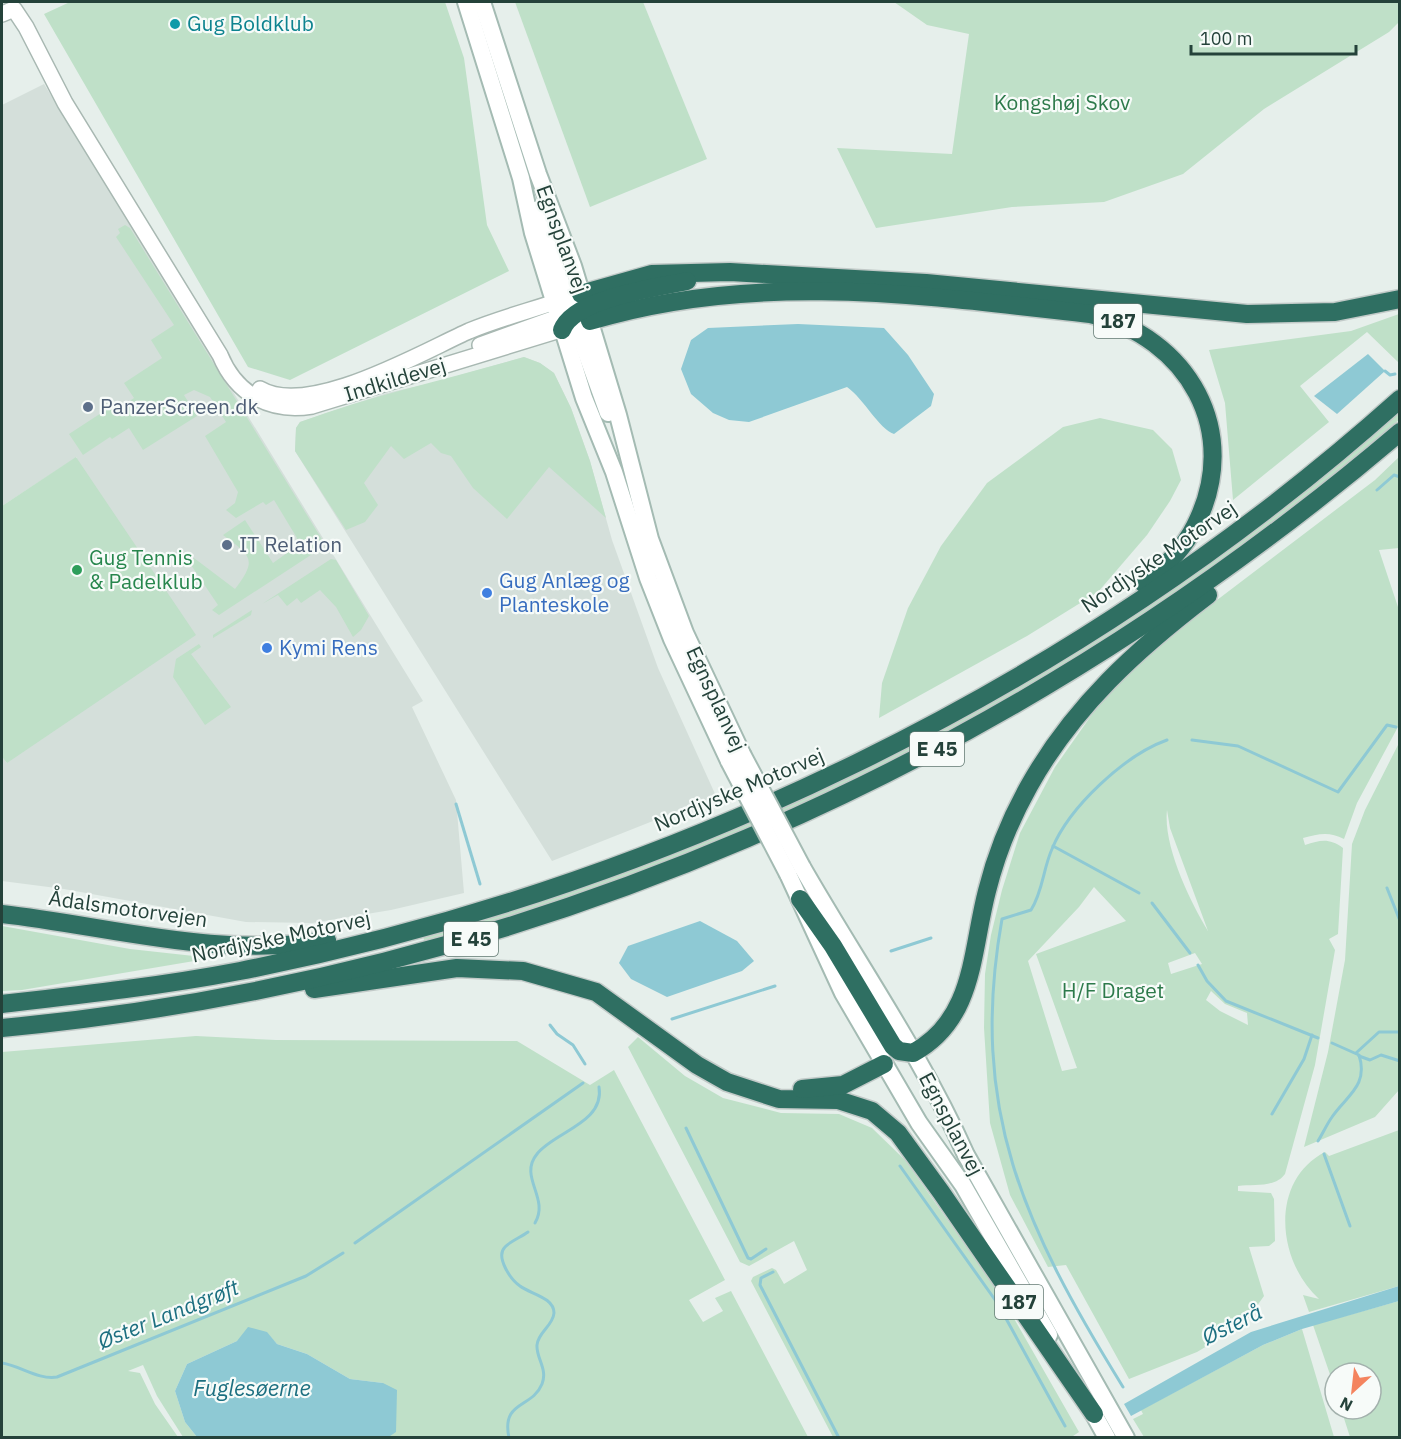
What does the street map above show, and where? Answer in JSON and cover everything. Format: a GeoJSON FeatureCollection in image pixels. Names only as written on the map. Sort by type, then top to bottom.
{"type":"FeatureCollection","features":[{"type":"Feature","properties":{"kind":"highway","name":"187"},"geometry":{"type":"LineString","coordinates":[[572,312],[652,274],[729,272],[915,283],[1247,314],[1335,312],[1400,299]]}},
{"type":"Feature","properties":{"kind":"highway","name":"187"},"geometry":{"type":"LineString","coordinates":[[572,312],[692,297],[783,290],[840,291],[1090,314],[1114,319],[1158,344],[1192,384],[1209,425],[1212,444],[1210,482],[1196,525],[1183,546],[1162,570],[1135,592],[1056,642],[846,768]]}},
{"type":"Feature","properties":{"kind":"highway","name":"Nordjyske Motorvej"},"geometry":{"type":"LineString","coordinates":[[2,1004],[189,980],[353,946],[497,906],[716,827],[846,768],[978,699],[1142,599],[1260,516],[1400,399]]}},
{"type":"Feature","properties":{"kind":"highway","name":"E 45"},"geometry":{"type":"LineString","coordinates":[[2,1028],[188,1005],[366,967],[551,914],[749,838],[901,767],[993,718],[1116,644],[1268,538],[1400,433]]}},
{"type":"Feature","properties":{"kind":"highway"},"geometry":{"type":"LineString","coordinates":[[800,899],[833,946],[888,1039],[906,1052],[936,1039],[958,1010],[1000,849],[1028,788],[1068,726],[1138,651],[1315,513],[1400,433]]}},
{"type":"Feature","properties":{"kind":"highway","name":"Ådalsmotorvejen"},"geometry":{"type":"LineString","coordinates":[[2,914],[176,940],[260,946],[306,944],[497,906]]}},
{"type":"Feature","properties":{"kind":"highway","name":"187"},"geometry":{"type":"LineString","coordinates":[[188,1005],[458,968],[524,970],[596,992],[709,1072],[747,1089],[779,1099],[851,1103],[872,1111],[890,1124],[992,1264],[1094,1414]]}},
{"type":"Feature","properties":{"kind":"highway"},"geometry":{"type":"LineString","coordinates":[[2,1038],[36,1035],[188,1005]]}},
{"type":"Feature","properties":{"kind":"highway"},"geometry":{"type":"LineString","coordinates":[[747,1089],[834,1087],[857,1079],[884,1064]]}},
{"type":"Feature","properties":{"kind":"main road","name":"Egnsplanvej"},"geometry":{"type":"LineString","coordinates":[[466,2],[521,178],[532,233],[572,312],[618,415],[650,539],[736,758]]}},
{"type":"Feature","properties":{"kind":"main road","name":"Egnsplanvej"},"geometry":{"type":"LineString","coordinates":[[482,2],[535,165],[572,312],[584,398],[614,472],[648,578],[672,639],[795,871],[899,1028],[906,1052],[1126,1437]]}},
{"type":"Feature","properties":{"kind":"main road","name":"Egnsplanvej"},"geometry":{"type":"LineString","coordinates":[[795,871],[800,899],[822,951],[884,1064],[920,1123],[963,1185],[1107,1437]]}},
{"type":"Feature","properties":{"kind":"main road"},"geometry":{"type":"LineString","coordinates":[[884,1064],[906,1052]]}},
{"type":"Feature","properties":{"kind":"street","name":"Indkildevej"},"geometry":{"type":"LineString","coordinates":[[8,12],[220,356],[227,373],[245,392],[261,401],[294,409],[312,406],[449,363],[572,312]]}},
{"type":"Feature","properties":{"kind":"street","name":"Indkildevej"},"geometry":{"type":"LineString","coordinates":[[220,356],[246,381],[266,392],[286,397],[306,396],[407,363],[469,332],[572,312]]}},
{"type":"Feature","properties":{"kind":"shaded area"},"geometry":{"type":"Polygon","coordinates":[[[44,84],[423,701],[412,707],[456,800],[464,893],[391,910],[312,923],[246,922],[64,889],[2,881],[2,757],[7,763],[77,457],[2,506],[2,105],[44,84]]]}},
{"type":"Feature","properties":{"kind":"shaded area"},"geometry":{"type":"Polygon","coordinates":[[[524,357],[540,363],[554,373],[571,408],[590,461],[612,540],[658,668],[716,796],[552,861],[295,451],[296,428],[300,422],[387,393],[524,357]]]}},
{"type":"Feature","properties":{"kind":"green space"},"geometry":{"type":"Polygon","coordinates":[[[70,2],[445,2],[464,58],[487,225],[509,271],[290,380],[248,367],[44,14],[70,2]]]}},
{"type":"Feature","properties":{"kind":"green space"},"geometry":{"type":"Polygon","coordinates":[[[515,2],[643,2],[707,159],[590,207],[515,2]]]}},
{"type":"Feature","properties":{"kind":"green space","name":"Kongshøj Skov"},"geometry":{"type":"Polygon","coordinates":[[[894,2],[1399,2],[1400,21],[1389,32],[1264,109],[1183,174],[1104,202],[1012,207],[876,228],[837,148],[952,154],[969,34],[927,25],[894,2]]]}},
{"type":"Feature","properties":{"kind":"green space"},"geometry":{"type":"Polygon","coordinates":[[[125,225],[130,228],[323,541],[317,551],[219,615],[212,610],[218,605],[189,562],[194,558],[235,589],[247,571],[248,559],[240,548],[223,535],[245,520],[273,563],[294,548],[297,538],[274,500],[266,505],[263,502],[236,518],[226,510],[235,503],[238,492],[205,436],[226,422],[210,397],[194,390],[184,395],[197,416],[143,450],[129,428],[112,439],[110,437],[83,455],[69,434],[115,404],[119,408],[134,398],[124,383],[162,358],[151,340],[174,325],[116,237],[120,233],[118,229],[125,225]]]}},
{"type":"Feature","properties":{"kind":"green space"},"geometry":{"type":"Polygon","coordinates":[[[1399,314],[1399,363],[1367,332],[1300,386],[1329,422],[1233,500],[1225,403],[1209,350],[1351,331],[1399,314]]]}},
{"type":"Feature","properties":{"kind":"green space"},"geometry":{"type":"Polygon","coordinates":[[[524,357],[540,363],[554,373],[571,408],[590,461],[606,518],[549,467],[507,519],[473,488],[451,456],[441,453],[431,443],[404,459],[391,446],[364,483],[378,505],[365,522],[346,530],[295,451],[296,428],[300,422],[383,395],[524,357]]]}},
{"type":"Feature","properties":{"kind":"green space"},"geometry":{"type":"Polygon","coordinates":[[[1399,408],[1399,420],[1312,492],[1222,560],[1129,624],[1033,683],[935,738],[835,789],[732,835],[501,922],[424,940],[423,936],[518,908],[1026,680],[1399,408]]]}},
{"type":"Feature","properties":{"kind":"green space"},"geometry":{"type":"Polygon","coordinates":[[[1100,418],[1153,430],[1172,449],[1181,480],[1147,535],[1098,592],[1027,636],[879,718],[882,683],[908,608],[941,546],[987,483],[1063,427],[1100,418]]]}},
{"type":"Feature","properties":{"kind":"green space","name":"Gug Tennis & Padelklub"},"geometry":{"type":"Polygon","coordinates":[[[76,457],[196,635],[7,763],[2,757],[2,506],[76,457]]]}},
{"type":"Feature","properties":{"kind":"green space","name":"H/F Draget"},"geometry":{"type":"Polygon","coordinates":[[[1399,457],[1399,548],[1379,550],[1399,610],[1399,725],[1357,803],[1344,839],[1328,834],[1303,838],[1305,845],[1325,841],[1343,848],[1338,934],[1329,939],[1335,950],[1315,1065],[1285,1174],[1276,1182],[1238,1186],[1238,1191],[1271,1193],[1274,1199],[1275,1241],[1269,1246],[1249,1247],[1264,1296],[1244,1324],[1197,1352],[1129,1379],[1066,1265],[1048,1267],[1010,1195],[990,1123],[984,1028],[985,974],[991,935],[1002,890],[1020,833],[1055,767],[1100,703],[1139,664],[1200,613],[1375,480],[1399,457]],[[1167,810],[1169,840],[1179,873],[1208,931],[1170,828],[1167,810]],[[1094,887],[1079,907],[1028,961],[1062,1071],[1077,1068],[1036,954],[1126,921],[1094,887]],[[1195,953],[1168,963],[1171,974],[1202,964],[1195,953]],[[1211,991],[1206,1000],[1220,1011],[1248,1025],[1247,1013],[1225,1004],[1211,991]]]}},
{"type":"Feature","properties":{"kind":"green space"},"geometry":{"type":"Polygon","coordinates":[[[331,559],[336,560],[369,616],[361,630],[353,637],[336,607],[320,590],[301,603],[297,598],[287,606],[278,595],[262,604],[331,559]]]}},
{"type":"Feature","properties":{"kind":"green space"},"geometry":{"type":"Polygon","coordinates":[[[252,610],[251,615],[213,638],[213,635],[252,610]]]}},
{"type":"Feature","properties":{"kind":"green space"},"geometry":{"type":"Polygon","coordinates":[[[199,644],[201,647],[191,654],[231,707],[205,725],[173,677],[176,659],[199,644]]]}},
{"type":"Feature","properties":{"kind":"green space"},"geometry":{"type":"Polygon","coordinates":[[[1399,743],[1399,1090],[1375,1117],[1304,1147],[1328,1052],[1345,960],[1352,844],[1365,810],[1399,743]]]}},
{"type":"Feature","properties":{"kind":"green space"},"geometry":{"type":"Polygon","coordinates":[[[2,926],[130,949],[212,958],[22,990],[2,991],[2,926]]]}},
{"type":"Feature","properties":{"kind":"green space"},"geometry":{"type":"Polygon","coordinates":[[[196,1036],[276,1040],[517,1041],[590,1085],[614,1070],[725,1280],[689,1300],[703,1322],[723,1311],[715,1298],[731,1291],[808,1437],[387,1437],[396,1431],[383,1383],[350,1379],[307,1354],[277,1344],[266,1332],[237,1341],[187,1364],[175,1391],[185,1422],[197,1437],[183,1437],[157,1396],[143,1365],[128,1371],[140,1373],[155,1404],[178,1437],[2,1438],[2,1052],[196,1036]]]}},
{"type":"Feature","properties":{"kind":"green space"},"geometry":{"type":"Polygon","coordinates":[[[638,1037],[685,1076],[723,1098],[781,1113],[839,1114],[872,1128],[905,1160],[1000,1294],[1079,1432],[1070,1438],[833,1437],[751,1281],[753,1277],[772,1268],[776,1270],[784,1284],[807,1270],[794,1241],[749,1266],[740,1262],[628,1047],[638,1037]]]}},
{"type":"Feature","properties":{"kind":"green space"},"geometry":{"type":"Polygon","coordinates":[[[1399,1130],[1399,1286],[1309,1312],[1303,1295],[1319,1299],[1305,1283],[1294,1264],[1285,1222],[1287,1201],[1295,1182],[1307,1165],[1325,1152],[1329,1156],[1399,1130]]]}},
{"type":"Feature","properties":{"kind":"green space"},"geometry":{"type":"Polygon","coordinates":[[[1399,1301],[1399,1437],[1350,1437],[1345,1421],[1383,1421],[1383,1361],[1325,1361],[1313,1325],[1399,1301]]]}},
{"type":"Feature","properties":{"kind":"green space"},"geometry":{"type":"Polygon","coordinates":[[[1302,1329],[1323,1400],[1323,1421],[1329,1421],[1334,1437],[1144,1437],[1133,1419],[1143,1414],[1141,1410],[1263,1345],[1302,1329]]]}},
{"type":"Feature","properties":{"kind":"water"},"geometry":{"type":"Polygon","coordinates":[[[798,324],[884,328],[908,355],[934,394],[931,406],[894,434],[883,426],[847,387],[749,422],[729,420],[713,413],[691,394],[681,369],[691,340],[708,328],[798,324]]]}},
{"type":"Feature","properties":{"kind":"water"},"geometry":{"type":"Polygon","coordinates":[[[1368,354],[1385,371],[1337,414],[1314,396],[1368,354]]]}},
{"type":"Feature","properties":{"kind":"water"},"geometry":{"type":"Polygon","coordinates":[[[700,921],[737,941],[754,961],[742,971],[667,997],[631,979],[619,963],[628,946],[700,921]]]}},
{"type":"Feature","properties":{"kind":"water"},"geometry":{"type":"Polygon","coordinates":[[[1399,1286],[1399,1301],[1302,1329],[1263,1345],[1131,1416],[1124,1404],[1251,1332],[1399,1286]]]}},
{"type":"Feature","properties":{"kind":"water","name":"Fuglesøerne"},"geometry":{"type":"Polygon","coordinates":[[[248,1327],[267,1332],[277,1344],[307,1354],[350,1379],[383,1383],[397,1390],[396,1432],[387,1438],[197,1437],[185,1422],[175,1391],[187,1364],[237,1341],[248,1327]]]}},
{"type":"Feature","properties":{"kind":"waterway"},"geometry":{"type":"LineString","coordinates":[[1385,371],[1390,375],[1395,374]]}},
{"type":"Feature","properties":{"kind":"waterway"},"geometry":{"type":"LineString","coordinates":[[1377,490],[1394,475],[1400,477]]}},
{"type":"Feature","properties":{"kind":"waterway","name":"Øster Landgrøft"},"geometry":{"type":"LineString","coordinates":[[1192,740],[1238,746],[1338,792],[1387,725],[1396,727]]}},
{"type":"Feature","properties":{"kind":"waterway"},"geometry":{"type":"LineString","coordinates":[[1123,1387],[1058,1274],[1033,1219],[1013,1165],[1000,1109],[993,1050],[993,987],[1002,919],[1031,910],[1052,849],[1071,816],[1100,784],[1117,770],[1134,757],[1167,740]]}},
{"type":"Feature","properties":{"kind":"waterway"},"geometry":{"type":"LineString","coordinates":[[456,804],[480,884]]}},
{"type":"Feature","properties":{"kind":"waterway"},"geometry":{"type":"LineString","coordinates":[[1053,846],[1139,893]]}},
{"type":"Feature","properties":{"kind":"waterway"},"geometry":{"type":"LineString","coordinates":[[1387,888],[1400,921]]}},
{"type":"Feature","properties":{"kind":"waterway"},"geometry":{"type":"LineString","coordinates":[[1152,903],[1190,953]]}},
{"type":"Feature","properties":{"kind":"waterway","name":"Øster Landgrøft"},"geometry":{"type":"LineString","coordinates":[[891,951],[931,938]]}},
{"type":"Feature","properties":{"kind":"waterway"},"geometry":{"type":"LineString","coordinates":[[1198,965],[1207,981],[1226,1001],[1318,1038]]}},
{"type":"Feature","properties":{"kind":"waterway","name":"Øster Landgrøft"},"geometry":{"type":"LineString","coordinates":[[672,1019],[775,986]]}},
{"type":"Feature","properties":{"kind":"waterway"},"geometry":{"type":"LineString","coordinates":[[550,1025],[557,1034],[573,1045],[585,1064]]}},
{"type":"Feature","properties":{"kind":"waterway"},"geometry":{"type":"LineString","coordinates":[[1356,1053],[1379,1032],[1400,1032]]}},
{"type":"Feature","properties":{"kind":"waterway"},"geometry":{"type":"LineString","coordinates":[[1272,1114],[1304,1059],[1312,1035]]}},
{"type":"Feature","properties":{"kind":"waterway"},"geometry":{"type":"LineString","coordinates":[[1318,1141],[1332,1117],[1359,1083],[1361,1075],[1359,1055],[1332,1043]]}},
{"type":"Feature","properties":{"kind":"waterway"},"geometry":{"type":"LineString","coordinates":[[1359,1056],[1370,1060],[1381,1055],[1400,1061]]}},
{"type":"Feature","properties":{"kind":"waterway","name":"Øster Landgrøft"},"geometry":{"type":"LineString","coordinates":[[355,1243],[583,1083]]}},
{"type":"Feature","properties":{"kind":"waterway"},"geometry":{"type":"LineString","coordinates":[[535,1223],[539,1214],[539,1205],[532,1179],[532,1163],[545,1146],[587,1118],[599,1099],[599,1087]]}},
{"type":"Feature","properties":{"kind":"waterway"},"geometry":{"type":"LineString","coordinates":[[686,1128],[748,1258],[751,1259],[766,1249]]}},
{"type":"Feature","properties":{"kind":"waterway"},"geometry":{"type":"LineString","coordinates":[[1324,1154],[1350,1226]]}},
{"type":"Feature","properties":{"kind":"waterway"},"geometry":{"type":"LineString","coordinates":[[900,1166],[998,1304],[1065,1426]]}},
{"type":"Feature","properties":{"kind":"waterway"},"geometry":{"type":"LineString","coordinates":[[509,1438],[509,1417],[519,1406],[532,1398],[542,1384],[544,1373],[537,1345],[554,1313],[550,1303],[516,1283],[503,1262],[502,1251],[505,1247],[528,1232]]}},
{"type":"Feature","properties":{"kind":"waterway","name":"Øster Landgrøft"},"geometry":{"type":"LineString","coordinates":[[2,1363],[36,1375],[57,1377],[306,1276],[343,1253]]}},
{"type":"Feature","properties":{"kind":"waterway"},"geometry":{"type":"LineString","coordinates":[[773,1272],[761,1278],[760,1285],[839,1438]]}},
{"type":"Feature","properties":{"kind":"place","name":"Gug Boldklub"},"geometry":{"type":"Point","coordinates":[175,24]}},
{"type":"Feature","properties":{"kind":"place","name":"PanzerScreen.dk"},"geometry":{"type":"Point","coordinates":[88,407]}},
{"type":"Feature","properties":{"kind":"place","name":"IT Relation"},"geometry":{"type":"Point","coordinates":[227,545]}},
{"type":"Feature","properties":{"kind":"place","name":"Gug Tennis & Padelklub"},"geometry":{"type":"Point","coordinates":[77,570]}},
{"type":"Feature","properties":{"kind":"place","name":"Gug Anlæg og Planteskole"},"geometry":{"type":"Point","coordinates":[487,593]}},
{"type":"Feature","properties":{"kind":"place","name":"Kymi Rens"},"geometry":{"type":"Point","coordinates":[267,648]}},
{"type":"Feature","properties":{"kind":"water label","name":"Østerå"},"geometry":{"type":"Point","coordinates":[1232,1324]}}]}
